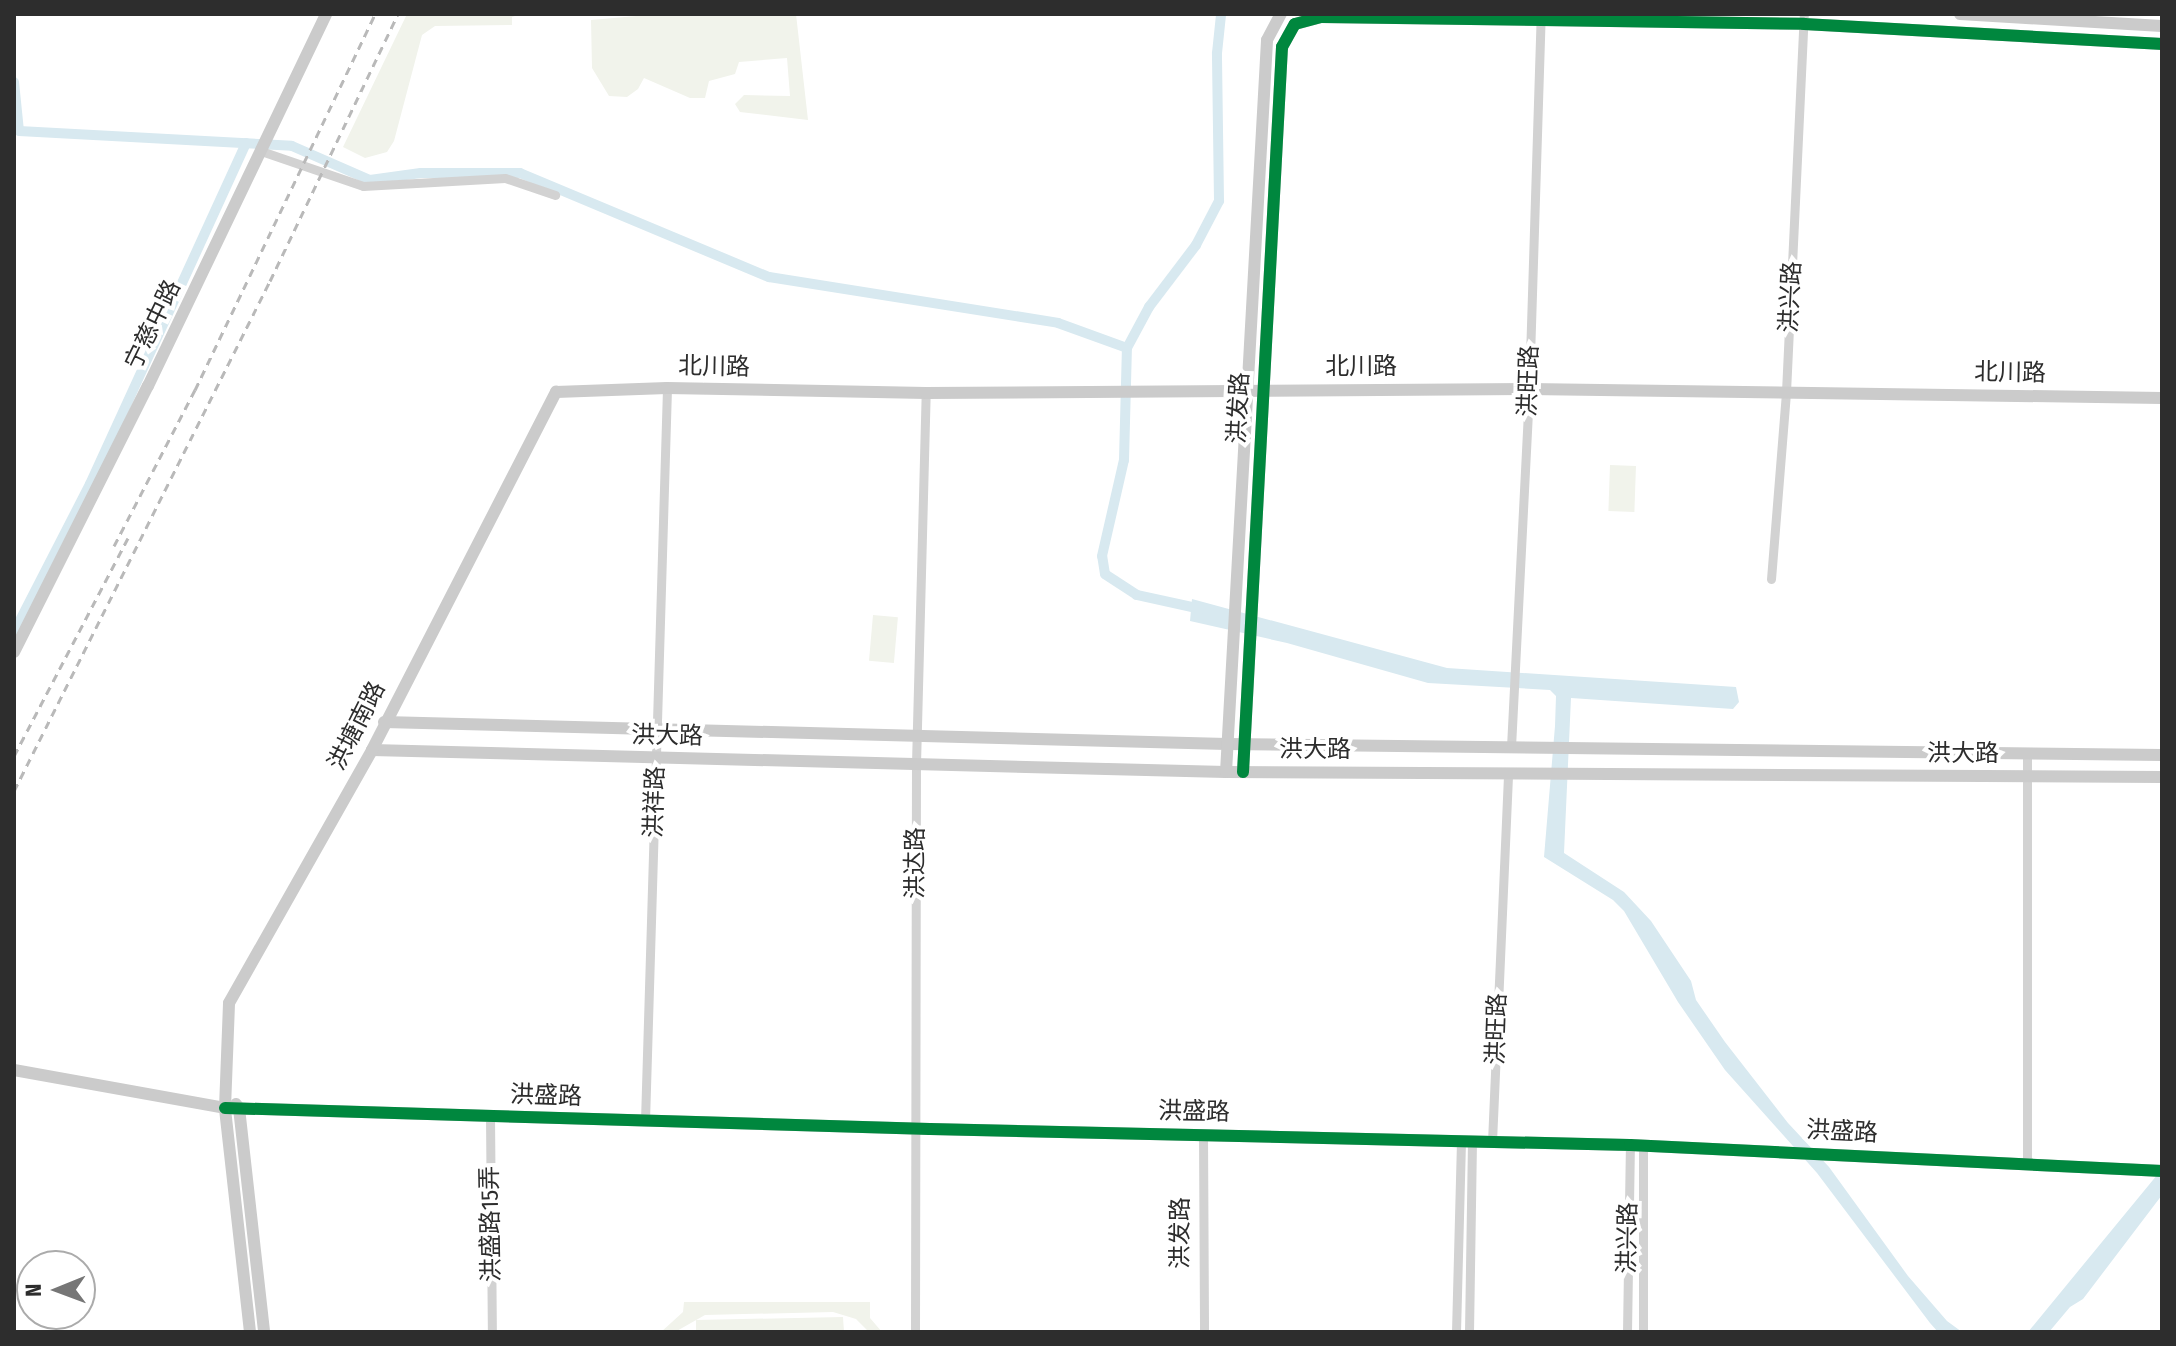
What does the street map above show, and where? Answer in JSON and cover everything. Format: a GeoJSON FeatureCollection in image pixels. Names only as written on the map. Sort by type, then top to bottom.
{"type":"FeatureCollection","features":[{"type":"Feature","properties":{"kind":"main road","name":"宁慈中路"},"geometry":{"type":"LineString","coordinates":[[14,652],[326,14]]}},
{"type":"Feature","properties":{"kind":"main road","name":"洪发路"},"geometry":{"type":"LineString","coordinates":[[1226,772],[1267,40],[1281,14]]}},
{"type":"Feature","properties":{"kind":"main road"},"geometry":{"type":"LineString","coordinates":[[1960,14],[2162,26]]}},
{"type":"Feature","properties":{"kind":"main road","name":"洪发路"},"geometry":{"type":"LineString","coordinates":[[1243,772],[1261,389],[1282,47],[1295,24],[1321,17],[1541,17]]}},
{"type":"Feature","properties":{"kind":"main road"},"geometry":{"type":"LineString","coordinates":[[1541,17],[1804,19],[2162,44]]}},
{"type":"Feature","properties":{"kind":"main road","name":"北川路"},"geometry":{"type":"LineString","coordinates":[[561,389],[926,393],[1529,389],[2162,398]]}},
{"type":"Feature","properties":{"kind":"main road","name":"洪塘南路"},"geometry":{"type":"LineString","coordinates":[[250,1332],[225,1108],[229,1003],[372,750],[551,395],[561,389]]}},
{"type":"Feature","properties":{"kind":"main road","name":"洪大路"},"geometry":{"type":"LineString","coordinates":[[384,722],[1227,744],[2162,755]]}},
{"type":"Feature","properties":{"kind":"main road","name":"洪大路"},"geometry":{"type":"LineString","coordinates":[[372,750],[1226,772],[2162,777]]}},
{"type":"Feature","properties":{"kind":"main road","name":"洪盛路"},"geometry":{"type":"LineString","coordinates":[[14,1070],[225,1108],[915,1129],[1636,1145],[2162,1171]]}},
{"type":"Feature","properties":{"kind":"main road"},"geometry":{"type":"LineString","coordinates":[[226,1092],[239,1108],[264,1332]]}},
{"type":"Feature","properties":{"kind":"street","name":"洪旺路"},"geometry":{"type":"LineString","coordinates":[[1511,747],[1529,389],[1541,17]]}},
{"type":"Feature","properties":{"kind":"street","name":"洪兴路"},"geometry":{"type":"LineString","coordinates":[[1771,579],[1786,392],[1804,19]]}},
{"type":"Feature","properties":{"kind":"street"},"geometry":{"type":"LineString","coordinates":[[261,150],[363,186],[505,178],[555,195]]}},
{"type":"Feature","properties":{"kind":"street","name":"洪祥路"},"geometry":{"type":"LineString","coordinates":[[645,1121],[667,388]]}},
{"type":"Feature","properties":{"kind":"street","name":"洪达路"},"geometry":{"type":"LineString","coordinates":[[915,1332],[916,764],[926,393]]}},
{"type":"Feature","properties":{"kind":"street"},"geometry":{"type":"LineString","coordinates":[[2027,753],[2027,1165]]}},
{"type":"Feature","properties":{"kind":"street","name":"洪旺路"},"geometry":{"type":"LineString","coordinates":[[1492,1142],[1508,773]]}},
{"type":"Feature","properties":{"kind":"street","name":"洪盛路15弄"},"geometry":{"type":"LineString","coordinates":[[490,1116],[492,1332]]}},
{"type":"Feature","properties":{"kind":"street","name":"洪发路"},"geometry":{"type":"LineString","coordinates":[[1203,1134],[1204,1332]]}},
{"type":"Feature","properties":{"kind":"street"},"geometry":{"type":"LineString","coordinates":[[1456,1332],[1466,1141]]}},
{"type":"Feature","properties":{"kind":"street"},"geometry":{"type":"LineString","coordinates":[[1466,1141],[1469,1332]]}},
{"type":"Feature","properties":{"kind":"street","name":"洪兴路"},"geometry":{"type":"LineString","coordinates":[[1627,1332],[1636,1145]]}},
{"type":"Feature","properties":{"kind":"street","name":"洪兴路"},"geometry":{"type":"LineString","coordinates":[[1636,1145],[1643,1332]]}},
{"type":"Feature","properties":{"kind":"shaded area"},"geometry":{"type":"Polygon","coordinates":[[[407,14],[521,14],[512,17],[512,25],[435,26],[422,35],[394,141],[387,152],[365,158],[343,147],[407,14]]]}},
{"type":"Feature","properties":{"kind":"shaded area"},"geometry":{"type":"Polygon","coordinates":[[[659,14],[796,14],[808,120],[740,112],[735,104],[744,95],[790,96],[787,58],[739,62],[735,74],[709,81],[705,98],[690,98],[644,78],[638,89],[627,97],[609,96],[592,68],[591,20],[659,14]]]}},
{"type":"Feature","properties":{"kind":"shaded area"},"geometry":{"type":"Polygon","coordinates":[[[1610,465],[1636,466],[1634,512],[1608,511],[1610,465]]]}},
{"type":"Feature","properties":{"kind":"shaded area"},"geometry":{"type":"Polygon","coordinates":[[[1192,599],[1447,668],[1736,687],[1739,702],[1733,709],[1571,698],[1564,853],[1624,892],[1651,921],[1691,981],[1696,1000],[1725,1042],[1788,1123],[1829,1167],[1908,1276],[1947,1321],[1962,1332],[1938,1332],[1817,1173],[1725,1070],[1678,1002],[1624,911],[1613,900],[1544,857],[1555,726],[1556,696],[1550,690],[1428,683],[1287,643],[1190,621],[1192,599]]]}},
{"type":"Feature","properties":{"kind":"shaded area"},"geometry":{"type":"Polygon","coordinates":[[[873,615],[898,617],[894,663],[869,661],[873,615]]]}},
{"type":"Feature","properties":{"kind":"shaded area"},"geometry":{"type":"Polygon","coordinates":[[[2162,1169],[2162,1195],[2083,1299],[2070,1307],[2049,1332],[2028,1332],[2162,1169]]]}},
{"type":"Feature","properties":{"kind":"shaded area"},"geometry":{"type":"Polygon","coordinates":[[[684,1302],[870,1302],[870,1318],[882,1332],[869,1332],[856,1319],[833,1312],[705,1315],[675,1332],[661,1332],[683,1312],[684,1302]]]}},
{"type":"Feature","properties":{"kind":"shaded area"},"geometry":{"type":"Polygon","coordinates":[[[843,1317],[844,1332],[696,1332],[696,1320],[843,1317]]]}},
{"type":"Feature","properties":{"kind":"waterway"},"geometry":{"type":"LineString","coordinates":[[1201,609],[1137,595],[1105,574],[1102,556],[1124,460],[1127,348],[1149,307],[1196,245],[1219,201],[1217,53],[1221,14]]}},
{"type":"Feature","properties":{"kind":"waterway"},"geometry":{"type":"LineString","coordinates":[[14,82],[19,131],[292,146],[370,180],[421,173],[520,173],[769,277],[1058,323],[1127,348]]}},
{"type":"Feature","properties":{"kind":"waterway"},"geometry":{"type":"LineString","coordinates":[[14,632],[90,484],[246,143]]}},
{"type":"Feature","properties":{"kind":"railway"},"geometry":{"type":"LineString","coordinates":[[114,546],[195,390],[375,14]]}},
{"type":"Feature","properties":{"kind":"railway"},"geometry":{"type":"LineString","coordinates":[[14,791],[270,281],[398,14]]}},
{"type":"Feature","properties":{"kind":"railway"},"geometry":{"type":"LineString","coordinates":[[14,756],[128,538]]}},
{"type":"Feature","properties":{"kind":"cycle path"},"geometry":{"type":"LineString","coordinates":[[1243,772],[1282,47],[1295,24],[1321,17],[1804,24],[2162,44]]}},
{"type":"Feature","properties":{"kind":"cycle path"},"geometry":{"type":"LineString","coordinates":[[225,1108],[930,1129],[1630,1145],[2162,1171]]}}]}
